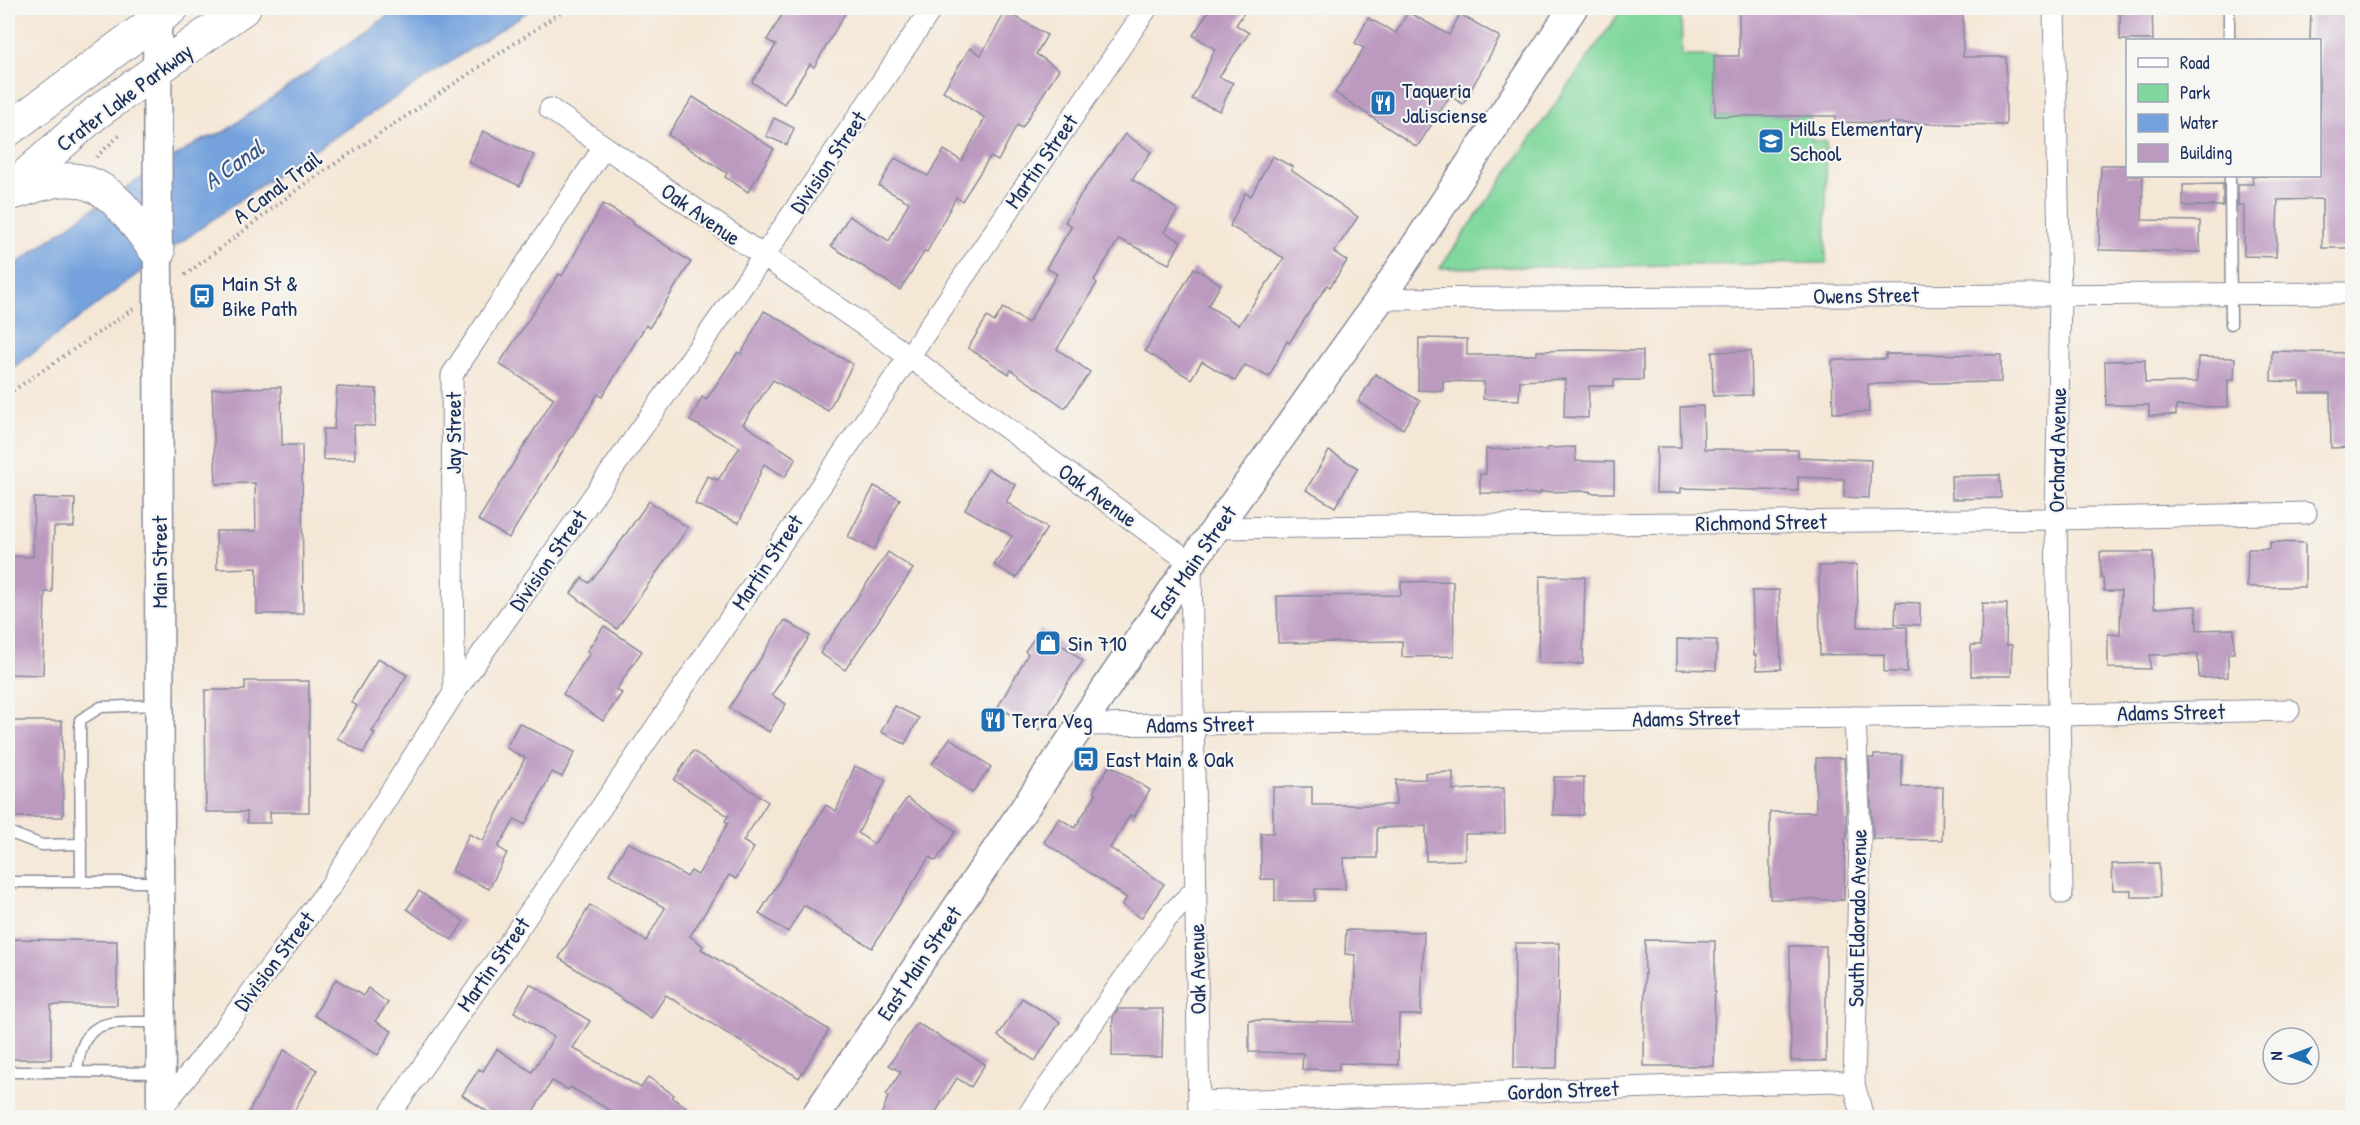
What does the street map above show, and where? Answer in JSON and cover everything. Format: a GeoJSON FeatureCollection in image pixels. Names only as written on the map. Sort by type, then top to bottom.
{"type":"FeatureCollection","features":[{"type":"Feature","properties":{"kind":"main road","name":"Crater Lake Parkway"},"geometry":{"type":"LineString","coordinates":[[8,193],[96,113],[244,8]]}},
{"type":"Feature","properties":{"kind":"main road","name":"Crater Lake Parkway"},"geometry":{"type":"LineString","coordinates":[[8,130],[162,11]]}},
{"type":"Feature","properties":{"kind":"main road"},"geometry":{"type":"LineString","coordinates":[[8,193],[93,173],[123,206],[158,253]]}},
{"type":"Feature","properties":{"kind":"street","name":"Division Street"},"geometry":{"type":"LineString","coordinates":[[160,1114],[330,887],[454,693],[763,257],[932,8]]}},
{"type":"Feature","properties":{"kind":"street","name":"Martin Street"},"geometry":{"type":"LineString","coordinates":[[387,1118],[907,355],[1147,8]]}},
{"type":"Feature","properties":{"kind":"street","name":"East Main Street"},"geometry":{"type":"LineString","coordinates":[[814,1118],[1191,562],[1380,299],[1573,8]]}},
{"type":"Feature","properties":{"kind":"street","name":"Orchard Avenue"},"geometry":{"type":"LineString","coordinates":[[2054,8],[2060,293],[2056,519],[2062,893]]}},
{"type":"Feature","properties":{"kind":"street","name":"Main Street"},"geometry":{"type":"LineString","coordinates":[[160,1114],[158,69],[162,11]]}},
{"type":"Feature","properties":{"kind":"street","name":"Oak Avenue"},"geometry":{"type":"LineString","coordinates":[[550,109],[907,355],[1191,562],[1199,1110]]}},
{"type":"Feature","properties":{"kind":"street","name":"Jay Street"},"geometry":{"type":"LineString","coordinates":[[454,693],[452,375],[604,147]]}},
{"type":"Feature","properties":{"kind":"street","name":"Owens Street"},"geometry":{"type":"LineString","coordinates":[[1380,299],[2352,292]]}},
{"type":"Feature","properties":{"kind":"street","name":"Richmond Street"},"geometry":{"type":"LineString","coordinates":[[1216,528],[2056,519],[2306,513]]}},
{"type":"Feature","properties":{"kind":"street","name":"Adams Street"},"geometry":{"type":"LineString","coordinates":[[1082,725],[2060,715],[2289,710]]}},
{"type":"Feature","properties":{"kind":"street","name":"South Eldorado Avenue"},"geometry":{"type":"LineString","coordinates":[[1855,717],[1860,837],[1854,1084],[1863,1118]]}},
{"type":"Feature","properties":{"kind":"street"},"geometry":{"type":"LineString","coordinates":[[1026,1118],[1166,919],[1195,890]]}},
{"type":"Feature","properties":{"kind":"street","name":"Gordon Street"},"geometry":{"type":"LineString","coordinates":[[1199,1110],[1833,1080],[1854,1084]]}},
{"type":"Feature","properties":{"kind":"lane"},"geometry":{"type":"LineString","coordinates":[[2229,8],[2229,39]]}},
{"type":"Feature","properties":{"kind":"lane"},"geometry":{"type":"LineString","coordinates":[[2230,177],[2231,324]]}},
{"type":"Feature","properties":{"kind":"lane"},"geometry":{"type":"LineString","coordinates":[[81,882],[80,720],[101,707],[159,705]]}},
{"type":"Feature","properties":{"kind":"lane"},"geometry":{"type":"LineString","coordinates":[[8,831],[42,845],[81,844]]}},
{"type":"Feature","properties":{"kind":"lane"},"geometry":{"type":"LineString","coordinates":[[8,882],[160,882]]}},
{"type":"Feature","properties":{"kind":"lane"},"geometry":{"type":"LineString","coordinates":[[77,1072],[84,1040],[95,1027],[107,1023],[160,1022]]}},
{"type":"Feature","properties":{"kind":"lane"},"geometry":{"type":"LineString","coordinates":[[8,1072],[160,1073]]}},
{"type":"Feature","properties":{"kind":"path","name":"A Canal Trail"},"geometry":{"type":"LineString","coordinates":[[8,394],[158,290],[203,263],[302,186],[567,8]]}},
{"type":"Feature","properties":{"kind":"path"},"geometry":{"type":"LineString","coordinates":[[93,173],[120,135]]}},
{"type":"Feature","properties":{"kind":"green space"},"geometry":{"type":"Polygon","coordinates":[[[1623,8],[1681,8],[1682,56],[1714,56],[1715,116],[1810,116],[1812,141],[1826,141],[1826,263],[1440,268],[1623,8]]]}},
{"type":"Feature","properties":{"kind":"water","name":"A Canal"},"geometry":{"type":"Polygon","coordinates":[[[399,8],[533,8],[255,189],[148,266],[8,372],[8,270],[91,210],[200,141],[224,132],[399,8]]]}},
{"type":"Feature","properties":{"kind":"building"},"geometry":{"type":"Polygon","coordinates":[[[786,8],[848,8],[814,67],[810,64],[784,104],[752,82],[776,45],[767,40],[786,8]]]}},
{"type":"Feature","properties":{"kind":"building"},"geometry":{"type":"Polygon","coordinates":[[[1211,8],[1247,8],[1236,25],[1249,33],[1219,77],[1233,83],[1220,111],[1192,99],[1215,49],[1193,35],[1211,8]]]}},
{"type":"Feature","properties":{"kind":"building"},"geometry":{"type":"Polygon","coordinates":[[[1739,8],[1963,8],[1963,57],[2006,57],[2006,125],[1835,122],[1835,116],[1715,116],[1714,56],[1739,56],[1739,8]]]}},
{"type":"Feature","properties":{"kind":"building"},"geometry":{"type":"Polygon","coordinates":[[[2120,8],[2152,8],[2153,39],[2120,40],[2120,8]]]}},
{"type":"Feature","properties":{"kind":"building"},"geometry":{"type":"Polygon","coordinates":[[[2311,8],[2352,8],[2352,248],[2322,248],[2322,199],[2278,200],[2276,257],[2244,256],[2244,206],[2238,206],[2238,184],[2253,184],[2252,177],[2321,177],[2321,39],[2310,39],[2311,8]]]}},
{"type":"Feature","properties":{"kind":"building"},"geometry":{"type":"Polygon","coordinates":[[[1006,11],[1047,35],[1036,54],[1059,69],[1022,128],[1017,125],[998,161],[990,157],[962,201],[956,197],[927,252],[925,251],[900,290],[831,246],[849,216],[889,241],[909,202],[879,186],[895,158],[928,176],[944,150],[962,161],[985,118],[943,91],[970,48],[981,55],[1006,11]]]}},
{"type":"Feature","properties":{"kind":"building"},"geometry":{"type":"Polygon","coordinates":[[[1408,12],[1449,35],[1460,14],[1500,37],[1463,104],[1450,96],[1417,147],[1335,93],[1364,48],[1355,43],[1368,18],[1396,33],[1408,12]]]}},
{"type":"Feature","properties":{"kind":"building"},"geometry":{"type":"Polygon","coordinates":[[[693,97],[774,149],[748,192],[725,177],[727,173],[668,135],[693,97]]]}},
{"type":"Feature","properties":{"kind":"building"},"geometry":{"type":"Polygon","coordinates":[[[774,118],[794,128],[787,145],[766,136],[774,118]]]}},
{"type":"Feature","properties":{"kind":"building"},"geometry":{"type":"Polygon","coordinates":[[[483,131],[534,155],[520,186],[468,162],[483,131]]]}},
{"type":"Feature","properties":{"kind":"building"},"geometry":{"type":"Polygon","coordinates":[[[1125,134],[1151,152],[1132,179],[1178,210],[1164,232],[1181,241],[1169,264],[1119,239],[1094,280],[1097,283],[1057,349],[1090,372],[1065,408],[1011,370],[1009,374],[968,348],[987,317],[994,322],[1003,308],[1028,323],[1057,274],[1046,268],[1072,226],[1065,222],[1081,194],[1125,134]]]}},
{"type":"Feature","properties":{"kind":"building"},"geometry":{"type":"Polygon","coordinates":[[[1272,156],[1293,167],[1291,170],[1358,217],[1334,252],[1347,261],[1330,287],[1327,285],[1289,343],[1287,341],[1269,377],[1245,365],[1235,381],[1202,361],[1191,379],[1145,351],[1194,268],[1221,284],[1208,306],[1239,325],[1284,258],[1230,226],[1245,193],[1251,196],[1272,156]]]}},
{"type":"Feature","properties":{"kind":"building"},"geometry":{"type":"Polygon","coordinates":[[[2101,165],[2126,165],[2126,177],[2143,177],[2142,220],[2200,221],[2200,252],[2099,250],[2101,165]]]}},
{"type":"Feature","properties":{"kind":"building"},"geometry":{"type":"Polygon","coordinates":[[[2223,184],[2223,206],[2183,206],[2183,185],[2223,184]]]}},
{"type":"Feature","properties":{"kind":"building"},"geometry":{"type":"Polygon","coordinates":[[[603,204],[634,222],[633,224],[691,262],[649,328],[646,325],[602,397],[598,394],[509,538],[478,520],[554,398],[499,364],[559,274],[562,276],[603,204]]]}},
{"type":"Feature","properties":{"kind":"building"},"geometry":{"type":"Polygon","coordinates":[[[764,311],[783,321],[815,344],[853,364],[828,411],[773,380],[743,424],[796,458],[785,477],[764,464],[739,523],[695,504],[707,476],[718,480],[740,447],[690,421],[702,397],[706,400],[738,352],[741,354],[764,311]]]}},
{"type":"Feature","properties":{"kind":"building"},"geometry":{"type":"Polygon","coordinates":[[[1419,338],[1467,339],[1467,355],[1537,355],[1537,351],[1580,350],[1643,351],[1643,380],[1614,380],[1614,386],[1589,386],[1588,418],[1564,417],[1565,379],[1520,381],[1519,400],[1483,399],[1484,382],[1443,381],[1443,391],[1418,390],[1419,338]]]}},
{"type":"Feature","properties":{"kind":"building"},"geometry":{"type":"Polygon","coordinates":[[[1751,351],[1752,395],[1713,396],[1712,352],[1751,351]]]}},
{"type":"Feature","properties":{"kind":"building"},"geometry":{"type":"Polygon","coordinates":[[[2272,351],[2352,353],[2352,447],[2331,448],[2330,393],[2300,393],[2300,382],[2271,381],[2272,351]]]}},
{"type":"Feature","properties":{"kind":"building"},"geometry":{"type":"Polygon","coordinates":[[[1886,354],[2001,355],[2001,382],[1868,384],[1869,412],[1833,413],[1832,360],[1886,359],[1886,354]]]}},
{"type":"Feature","properties":{"kind":"building"},"geometry":{"type":"Polygon","coordinates":[[[2198,357],[2235,358],[2234,380],[2228,380],[2228,407],[2176,406],[2176,415],[2149,416],[2149,405],[2106,405],[2105,361],[2145,360],[2145,383],[2197,382],[2198,357]]]}},
{"type":"Feature","properties":{"kind":"building"},"geometry":{"type":"Polygon","coordinates":[[[1375,374],[1420,401],[1403,429],[1358,402],[1375,374]]]}},
{"type":"Feature","properties":{"kind":"building"},"geometry":{"type":"Polygon","coordinates":[[[281,387],[282,445],[302,445],[303,614],[257,614],[257,568],[217,569],[216,531],[256,531],[255,483],[216,484],[212,389],[281,387]]]}},
{"type":"Feature","properties":{"kind":"building"},"geometry":{"type":"Polygon","coordinates":[[[337,387],[377,389],[375,426],[354,425],[355,459],[323,460],[323,429],[334,429],[337,387]]]}},
{"type":"Feature","properties":{"kind":"building"},"geometry":{"type":"Polygon","coordinates":[[[1703,406],[1704,449],[1798,450],[1798,457],[1871,460],[1869,498],[1844,497],[1844,479],[1798,477],[1798,491],[1681,488],[1681,493],[1656,493],[1657,447],[1681,447],[1680,407],[1703,406]]]}},
{"type":"Feature","properties":{"kind":"building"},"geometry":{"type":"Polygon","coordinates":[[[1575,447],[1576,461],[1614,462],[1614,493],[1590,493],[1590,491],[1540,492],[1540,494],[1480,493],[1480,474],[1486,474],[1486,449],[1547,450],[1547,448],[1575,447]]]}},
{"type":"Feature","properties":{"kind":"building"},"geometry":{"type":"Polygon","coordinates":[[[1329,451],[1358,468],[1335,507],[1306,490],[1329,451]]]}},
{"type":"Feature","properties":{"kind":"building"},"geometry":{"type":"Polygon","coordinates":[[[988,469],[1016,485],[1006,502],[1047,528],[1016,578],[994,565],[1012,536],[965,509],[988,469]]]}},
{"type":"Feature","properties":{"kind":"building"},"geometry":{"type":"Polygon","coordinates":[[[2000,475],[2001,498],[1952,499],[1951,476],[2000,475]]]}},
{"type":"Feature","properties":{"kind":"building"},"geometry":{"type":"Polygon","coordinates":[[[874,486],[900,499],[874,550],[848,537],[874,486]]]}},
{"type":"Feature","properties":{"kind":"building"},"geometry":{"type":"Polygon","coordinates":[[[34,498],[75,499],[74,527],[54,527],[52,592],[45,592],[43,675],[8,674],[8,556],[33,557],[34,498]]]}},
{"type":"Feature","properties":{"kind":"building"},"geometry":{"type":"Polygon","coordinates":[[[649,501],[688,528],[617,629],[571,593],[582,578],[589,583],[602,568],[649,501]]]}},
{"type":"Feature","properties":{"kind":"building"},"geometry":{"type":"Polygon","coordinates":[[[2270,542],[2305,543],[2305,587],[2247,587],[2248,549],[2270,549],[2270,542]]]}},
{"type":"Feature","properties":{"kind":"building"},"geometry":{"type":"Polygon","coordinates":[[[888,552],[913,569],[845,670],[820,653],[888,552]]]}},
{"type":"Feature","properties":{"kind":"building"},"geometry":{"type":"Polygon","coordinates":[[[2100,552],[2153,552],[2154,608],[2196,606],[2197,630],[2234,629],[2234,653],[2228,653],[2228,677],[2199,678],[2198,654],[2150,655],[2150,669],[2108,668],[2108,634],[2120,635],[2121,591],[2104,591],[2100,552]]]}},
{"type":"Feature","properties":{"kind":"building"},"geometry":{"type":"Polygon","coordinates":[[[1857,565],[1858,627],[1907,627],[1907,672],[1884,672],[1884,654],[1820,655],[1819,566],[1857,565]]]}},
{"type":"Feature","properties":{"kind":"building"},"geometry":{"type":"Polygon","coordinates":[[[1540,576],[1585,577],[1583,664],[1538,663],[1540,576]]]}},
{"type":"Feature","properties":{"kind":"building"},"geometry":{"type":"Polygon","coordinates":[[[1453,581],[1454,656],[1402,657],[1402,641],[1278,643],[1277,596],[1401,595],[1401,582],[1453,581]]]}},
{"type":"Feature","properties":{"kind":"building"},"geometry":{"type":"Polygon","coordinates":[[[1779,590],[1781,669],[1757,670],[1756,655],[1754,655],[1752,591],[1779,590]]]}},
{"type":"Feature","properties":{"kind":"building"},"geometry":{"type":"Polygon","coordinates":[[[1896,602],[1920,603],[1920,625],[1895,624],[1896,602]]]}},
{"type":"Feature","properties":{"kind":"building"},"geometry":{"type":"Polygon","coordinates":[[[1982,603],[2007,604],[2006,645],[2012,645],[2011,676],[1971,676],[1971,645],[1981,645],[1982,603]]]}},
{"type":"Feature","properties":{"kind":"building"},"geometry":{"type":"Polygon","coordinates":[[[785,620],[810,636],[772,695],[786,704],[769,732],[729,708],[785,620]]]}},
{"type":"Feature","properties":{"kind":"building"},"geometry":{"type":"Polygon","coordinates":[[[604,626],[642,651],[616,690],[622,693],[603,721],[563,694],[590,653],[587,651],[604,626]]]}},
{"type":"Feature","properties":{"kind":"building"},"geometry":{"type":"Polygon","coordinates":[[[1041,629],[1083,661],[1040,730],[998,707],[1028,654],[1025,651],[1041,629]]]}},
{"type":"Feature","properties":{"kind":"building"},"geometry":{"type":"Polygon","coordinates":[[[1677,639],[1717,640],[1716,670],[1677,669],[1677,639]]]}},
{"type":"Feature","properties":{"kind":"building"},"geometry":{"type":"Polygon","coordinates":[[[378,658],[407,675],[372,732],[375,733],[363,753],[337,738],[357,706],[351,702],[378,658]]]}},
{"type":"Feature","properties":{"kind":"building"},"geometry":{"type":"Polygon","coordinates":[[[245,681],[309,681],[309,812],[270,812],[270,823],[247,823],[247,812],[206,812],[205,690],[245,690],[245,681]]]}},
{"type":"Feature","properties":{"kind":"building"},"geometry":{"type":"Polygon","coordinates":[[[895,706],[919,718],[905,744],[881,732],[895,706]]]}},
{"type":"Feature","properties":{"kind":"building"},"geometry":{"type":"Polygon","coordinates":[[[8,721],[62,721],[63,817],[8,817],[8,721]]]}},
{"type":"Feature","properties":{"kind":"building"},"geometry":{"type":"Polygon","coordinates":[[[519,723],[575,752],[562,777],[552,772],[525,825],[515,819],[498,847],[507,853],[489,889],[452,871],[469,834],[483,841],[525,758],[506,748],[519,723]]]}},
{"type":"Feature","properties":{"kind":"building"},"geometry":{"type":"Polygon","coordinates":[[[950,738],[991,767],[972,793],[932,764],[950,738]]]}},
{"type":"Feature","properties":{"kind":"building"},"geometry":{"type":"Polygon","coordinates":[[[693,751],[768,802],[743,841],[754,848],[736,879],[729,875],[690,936],[703,946],[701,949],[829,1030],[799,1078],[666,995],[651,1018],[559,958],[590,905],[646,941],[665,908],[609,874],[628,842],[687,877],[691,871],[698,875],[728,823],[725,821],[728,816],[674,780],[693,751]]]}},
{"type":"Feature","properties":{"kind":"building"},"geometry":{"type":"Polygon","coordinates":[[[1874,755],[1902,755],[1902,787],[1943,787],[1942,840],[1873,839],[1869,758],[1874,758],[1874,755]]]}},
{"type":"Feature","properties":{"kind":"building"},"geometry":{"type":"Polygon","coordinates":[[[1816,758],[1844,758],[1847,837],[1845,839],[1844,900],[1770,899],[1770,812],[1816,812],[1816,758]]]}},
{"type":"Feature","properties":{"kind":"building"},"geometry":{"type":"Polygon","coordinates":[[[1110,765],[1150,790],[1134,817],[1130,815],[1110,848],[1164,884],[1141,918],[1122,905],[1127,898],[1044,842],[1059,818],[1075,828],[1096,794],[1093,792],[1110,765]]]}},
{"type":"Feature","properties":{"kind":"building"},"geometry":{"type":"Polygon","coordinates":[[[855,766],[886,780],[858,833],[874,844],[907,798],[956,831],[936,861],[929,857],[872,948],[804,905],[788,932],[759,914],[826,805],[836,811],[855,766]]]}},
{"type":"Feature","properties":{"kind":"building"},"geometry":{"type":"Polygon","coordinates":[[[1453,772],[1453,790],[1504,788],[1505,833],[1465,834],[1465,860],[1426,861],[1426,826],[1377,828],[1377,858],[1344,858],[1345,889],[1315,889],[1315,901],[1275,901],[1275,879],[1261,879],[1261,833],[1273,833],[1273,787],[1312,787],[1312,805],[1396,805],[1396,780],[1425,779],[1425,773],[1453,772]]]}},
{"type":"Feature","properties":{"kind":"building"},"geometry":{"type":"Polygon","coordinates":[[[1554,777],[1584,777],[1583,815],[1553,815],[1554,777]]]}},
{"type":"Feature","properties":{"kind":"building"},"geometry":{"type":"Polygon","coordinates":[[[2159,863],[2160,897],[2131,897],[2131,890],[2113,890],[2112,864],[2159,863]]]}},
{"type":"Feature","properties":{"kind":"building"},"geometry":{"type":"Polygon","coordinates":[[[419,891],[464,921],[452,940],[407,909],[419,891]]]}},
{"type":"Feature","properties":{"kind":"building"},"geometry":{"type":"Polygon","coordinates":[[[1346,930],[1424,932],[1421,1015],[1399,1015],[1398,1065],[1339,1063],[1339,1070],[1302,1069],[1303,1053],[1249,1052],[1249,1020],[1354,1022],[1355,955],[1345,954],[1346,930]]]}},
{"type":"Feature","properties":{"kind":"building"},"geometry":{"type":"Polygon","coordinates":[[[8,939],[117,941],[117,1005],[51,1005],[51,1059],[8,1059],[8,939]]]}},
{"type":"Feature","properties":{"kind":"building"},"geometry":{"type":"Polygon","coordinates":[[[1645,940],[1715,941],[1714,1066],[1644,1066],[1645,940]]]}},
{"type":"Feature","properties":{"kind":"building"},"geometry":{"type":"Polygon","coordinates":[[[1515,943],[1559,943],[1557,1068],[1514,1068],[1515,943]]]}},
{"type":"Feature","properties":{"kind":"building"},"geometry":{"type":"Polygon","coordinates":[[[1790,946],[1826,946],[1826,1061],[1791,1061],[1790,946]]]}},
{"type":"Feature","properties":{"kind":"building"},"geometry":{"type":"Polygon","coordinates":[[[336,979],[363,996],[368,988],[388,1003],[375,1021],[392,1031],[378,1055],[314,1015],[336,979]]]}},
{"type":"Feature","properties":{"kind":"building"},"geometry":{"type":"Polygon","coordinates":[[[530,984],[590,1021],[573,1048],[641,1088],[648,1077],[674,1095],[672,1098],[703,1118],[623,1118],[570,1087],[568,1090],[552,1081],[529,1118],[497,1118],[462,1095],[479,1069],[483,1071],[497,1049],[532,1072],[554,1037],[514,1012],[530,984]]]}},
{"type":"Feature","properties":{"kind":"building"},"geometry":{"type":"Polygon","coordinates":[[[1022,998],[1060,1022],[1035,1061],[998,1036],[1022,998]]]}},
{"type":"Feature","properties":{"kind":"building"},"geometry":{"type":"Polygon","coordinates":[[[1118,1009],[1163,1009],[1162,1057],[1112,1056],[1113,1017],[1118,1009]]]}},
{"type":"Feature","properties":{"kind":"building"},"geometry":{"type":"Polygon","coordinates":[[[917,1023],[985,1064],[971,1087],[957,1078],[932,1118],[880,1118],[888,1097],[886,1095],[901,1072],[889,1065],[917,1023]]]}},
{"type":"Feature","properties":{"kind":"building"},"geometry":{"type":"Polygon","coordinates":[[[284,1050],[317,1070],[290,1118],[245,1118],[284,1050]]]}},
{"type":"Feature","properties":{"kind":"place","name":"Taqueria Jalisciense"},"geometry":{"type":"Point","coordinates":[1383,103]}},
{"type":"Feature","properties":{"kind":"place","name":"Mills Elementary School"},"geometry":{"type":"Point","coordinates":[1771,141]}},
{"type":"Feature","properties":{"kind":"place","name":"Main St & Bike Path"},"geometry":{"type":"Point","coordinates":[202,296]}},
{"type":"Feature","properties":{"kind":"place","name":"Sin 710"},"geometry":{"type":"Point","coordinates":[1048,643]}},
{"type":"Feature","properties":{"kind":"place","name":"Terra Veg"},"geometry":{"type":"Point","coordinates":[993,720]}},
{"type":"Feature","properties":{"kind":"place","name":"East Main & Oak"},"geometry":{"type":"Point","coordinates":[1086,759]}}]}
